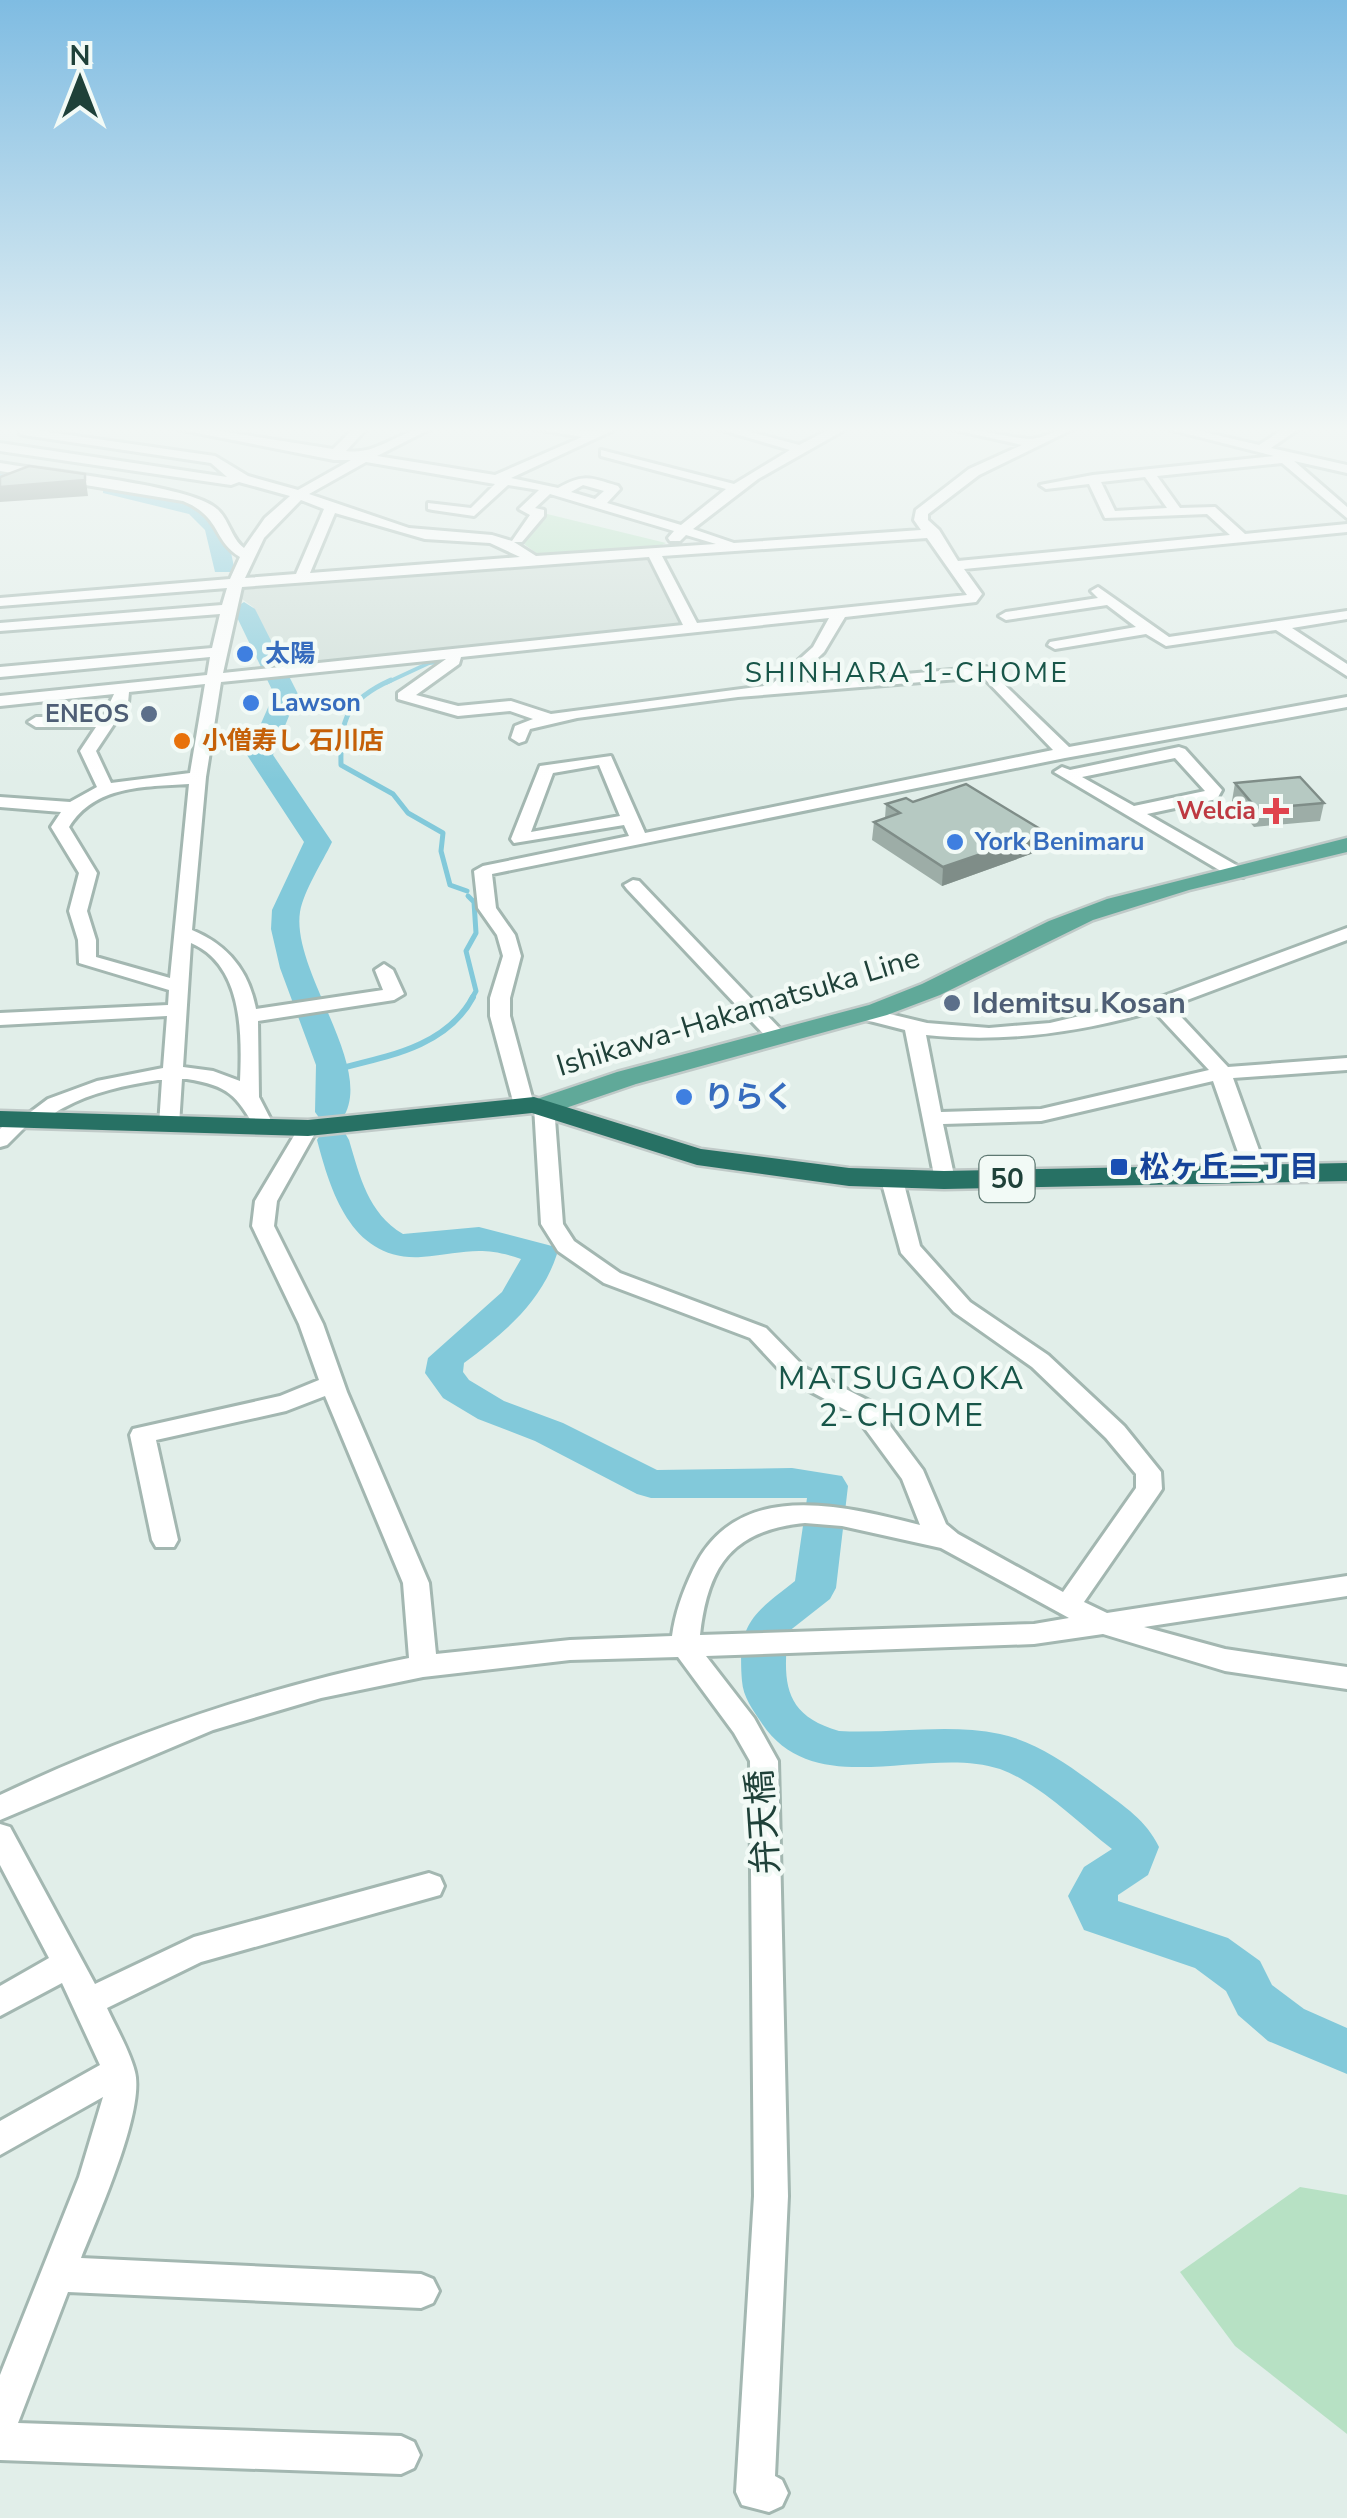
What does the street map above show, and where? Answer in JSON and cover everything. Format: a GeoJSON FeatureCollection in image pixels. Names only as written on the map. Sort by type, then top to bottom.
{"type":"FeatureCollection","features":[{"type":"Feature","properties":{"kind":"highway","name":"50"},"geometry":{"type":"LineString","coordinates":[[18,1119],[308,1128],[534,1105],[698,1157],[892,1180],[1346,1174]]}},
{"type":"Feature","properties":{"kind":"main road","name":"Ishikawa-Hakamatsuka Line"},"geometry":{"type":"LineString","coordinates":[[534,1105],[865,1014],[924,994],[1032,937],[1086,915],[1347,845]]}},
{"type":"Feature","properties":{"kind":"street"},"geometry":{"type":"LineString","coordinates":[[232,546],[246,555]]}},
{"type":"Feature","properties":{"kind":"street"},"geometry":{"type":"LineString","coordinates":[[169,1125],[196,778],[234,584],[252,546]]}},
{"type":"Feature","properties":{"kind":"street"},"geometry":{"type":"LineString","coordinates":[[302,578],[315,546]]}},
{"type":"Feature","properties":{"kind":"street"},"geometry":{"type":"LineString","coordinates":[[508,546],[534,561]]}},
{"type":"Feature","properties":{"kind":"street"},"geometry":{"type":"LineString","coordinates":[[660,553],[668,546]]}},
{"type":"Feature","properties":{"kind":"street"},"geometry":{"type":"LineString","coordinates":[[731,546],[736,547]]}},
{"type":"Feature","properties":{"kind":"street"},"geometry":{"type":"LineString","coordinates":[[0,602],[759,546]]}},
{"type":"Feature","properties":{"kind":"street"},"geometry":{"type":"LineString","coordinates":[[0,701],[972,599],[975,594],[942,546]]}},
{"type":"Feature","properties":{"kind":"street"},"geometry":{"type":"LineString","coordinates":[[956,566],[1174,546]]}},
{"type":"Feature","properties":{"kind":"street"},"geometry":{"type":"LineString","coordinates":[[660,553],[692,629]]}},
{"type":"Feature","properties":{"kind":"street"},"geometry":{"type":"LineString","coordinates":[[1006,616],[1104,595],[1166,642],[1347,614]]}},
{"type":"Feature","properties":{"kind":"street"},"geometry":{"type":"LineString","coordinates":[[0,672],[93,651],[228,609]]}},
{"type":"Feature","properties":{"kind":"street"},"geometry":{"type":"LineString","coordinates":[[774,690],[819,648],[839,614]]}},
{"type":"Feature","properties":{"kind":"street"},"geometry":{"type":"LineString","coordinates":[[1278,625],[1347,671]]}},
{"type":"Feature","properties":{"kind":"street"},"geometry":{"type":"LineString","coordinates":[[0,627],[93,651],[218,655]]}},
{"type":"Feature","properties":{"kind":"street"},"geometry":{"type":"LineString","coordinates":[[1055,646],[1149,629]]}},
{"type":"Feature","properties":{"kind":"street"},"geometry":{"type":"LineString","coordinates":[[91,692],[93,651]]}},
{"type":"Feature","properties":{"kind":"street"},"geometry":{"type":"LineString","coordinates":[[453,654],[454,661],[446,669],[404,696],[458,710],[511,706],[549,719]]}},
{"type":"Feature","properties":{"kind":"street"},"geometry":{"type":"LineString","coordinates":[[520,738],[523,726],[549,719],[774,690],[986,672],[1065,753]]}},
{"type":"Feature","properties":{"kind":"street"},"geometry":{"type":"LineString","coordinates":[[104,787],[88,759],[88,751],[120,704],[122,689]]}},
{"type":"Feature","properties":{"kind":"street"},"geometry":{"type":"LineString","coordinates":[[1347,702],[1065,753],[483,871],[487,908],[506,936],[512,956],[500,998],[500,1016],[534,1105],[552,1224],[566,1246],[612,1278],[758,1333],[797,1374],[864,1409],[914,1476],[935,1529],[949,1541],[1066,1606],[1108,1625],[1254,1667],[1347,1678]]}},
{"type":"Feature","properties":{"kind":"street"},"geometry":{"type":"LineString","coordinates":[[36,722],[105,722]]}},
{"type":"Feature","properties":{"kind":"street"},"geometry":{"type":"LineString","coordinates":[[1066,775],[1179,752],[1214,790],[1212,795],[1130,812]]}},
{"type":"Feature","properties":{"kind":"street"},"geometry":{"type":"LineString","coordinates":[[630,819],[520,839],[546,770],[605,759],[639,840]]}},
{"type":"Feature","properties":{"kind":"street"},"geometry":{"type":"LineString","coordinates":[[1039,759],[1237,873]]}},
{"type":"Feature","properties":{"kind":"street"},"geometry":{"type":"LineString","coordinates":[[179,988],[144,974],[98,966],[86,959],[87,940],[78,911],[88,874],[79,853],[60,828],[76,808],[104,787],[196,778]]}},
{"type":"Feature","properties":{"kind":"street"},"geometry":{"type":"LineString","coordinates":[[0,802],[76,808]]}},
{"type":"Feature","properties":{"kind":"street"},"geometry":{"type":"LineString","coordinates":[[633,885],[778,1037]]}},
{"type":"Feature","properties":{"kind":"street"},"geometry":{"type":"LineString","coordinates":[[182,932],[206,939],[236,976],[251,1016],[250,1096],[265,1128]]}},
{"type":"Feature","properties":{"kind":"street"},"geometry":{"type":"LineString","coordinates":[[865,1014],[950,1032],[1034,1033],[1158,1006],[1347,934]]}},
{"type":"Feature","properties":{"kind":"street"},"geometry":{"type":"LineString","coordinates":[[251,1016],[394,994],[384,970]]}},
{"type":"Feature","properties":{"kind":"street"},"geometry":{"type":"LineString","coordinates":[[1158,1006],[1223,1073],[1257,1175]]}},
{"type":"Feature","properties":{"kind":"street"},"geometry":{"type":"LineString","coordinates":[[0,1019],[178,1010]]}},
{"type":"Feature","properties":{"kind":"street"},"geometry":{"type":"LineString","coordinates":[[914,1026],[944,1180]]}},
{"type":"Feature","properties":{"kind":"street"},"geometry":{"type":"LineString","coordinates":[[933,1118],[1041,1115],[1223,1073],[1347,1064]]}},
{"type":"Feature","properties":{"kind":"street"},"geometry":{"type":"LineString","coordinates":[[0,1141],[18,1119],[104,1084],[147,1072],[173,1071],[232,1085],[250,1096]]}},
{"type":"Feature","properties":{"kind":"street"},"geometry":{"type":"LineString","coordinates":[[308,1128],[280,1172],[262,1213],[268,1242],[312,1324],[332,1384],[416,1583],[423,1666]]}},
{"type":"Feature","properties":{"kind":"street"},"geometry":{"type":"LineString","coordinates":[[892,1180],[909,1248],[962,1306],[1040,1361],[1115,1432],[1148,1472],[1149,1489],[1066,1606]]}},
{"type":"Feature","properties":{"kind":"street"},"geometry":{"type":"LineString","coordinates":[[165,1540],[142,1435],[286,1403],[332,1384]]}},
{"type":"Feature","properties":{"kind":"street"},"geometry":{"type":"LineString","coordinates":[[687,1648],[686,1630],[704,1569],[718,1546],[753,1520],[808,1514],[870,1522],[949,1541]]}},
{"type":"Feature","properties":{"kind":"street"},"geometry":{"type":"LineString","coordinates":[[0,1808],[206,1721],[321,1687],[423,1666],[553,1651],[1034,1634],[1347,1586]]}},
{"type":"Feature","properties":{"kind":"street","name":"弁天橋"},"geometry":{"type":"LineString","coordinates":[[687,1648],[744,1724],[764,1761],[772,2196],[755,2492],[769,2494]]}},
{"type":"Feature","properties":{"kind":"street"},"geometry":{"type":"LineString","coordinates":[[0,1836],[88,2002],[119,2070],[121,2092],[117,2116],[0,2421]]}},
{"type":"Feature","properties":{"kind":"street"},"geometry":{"type":"LineString","coordinates":[[88,2002],[194,1950],[429,1886]]}},
{"type":"Feature","properties":{"kind":"street"},"geometry":{"type":"LineString","coordinates":[[0,2002],[67,1964]]}},
{"type":"Feature","properties":{"kind":"street"},"geometry":{"type":"LineString","coordinates":[[0,2139],[119,2070]]}},
{"type":"Feature","properties":{"kind":"street"},"geometry":{"type":"LineString","coordinates":[[55,2274],[422,2292]]}},
{"type":"Feature","properties":{"kind":"street"},"geometry":{"type":"LineString","coordinates":[[0,2440],[401,2455]]}},
{"type":"Feature","properties":{"kind":"shaded area"},"geometry":{"type":"Polygon","coordinates":[[[651,558],[682,625],[679,627],[288,668],[277,662],[253,607],[242,599],[245,586],[651,558]]]}},
{"type":"Feature","properties":{"kind":"green space"},"geometry":{"type":"Polygon","coordinates":[[[526,546],[661,546],[654,549],[543,558],[526,546]]]}},
{"type":"Feature","properties":{"kind":"green space"},"geometry":{"type":"Polygon","coordinates":[[[1300,2187],[1347,2195],[1347,2434],[1235,2346],[1180,2272],[1300,2187]]]}},
{"type":"Feature","properties":{"kind":"building"},"geometry":{"type":"Polygon","coordinates":[[[1300,777],[1324,803],[1257,809],[1235,783],[1300,777]]]}},
{"type":"Feature","properties":{"kind":"building","name":"York Benimaru"},"geometry":{"type":"Polygon","coordinates":[[[966,784],[1045,832],[943,867],[874,822],[900,813],[886,804],[906,798],[913,802],[966,784]]]}},
{"type":"Feature","properties":{"kind":"waterway"},"geometry":{"type":"LineString","coordinates":[[219,546],[223,567]]}},
{"type":"Feature","properties":{"kind":"waterway"},"geometry":{"type":"LineString","coordinates":[[244,609],[286,694],[260,755],[318,842],[286,910],[286,929],[295,968],[332,1065],[331,1112]]}},
{"type":"Feature","properties":{"kind":"waterway"},"geometry":{"type":"LineString","coordinates":[[386,683],[429,663],[447,661]]}},
{"type":"Feature","properties":{"kind":"waterway"},"geometry":{"type":"LineString","coordinates":[[391,680],[364,695],[349,712],[342,735],[341,765],[393,794],[408,813],[443,833],[441,851],[450,885],[467,891]]}},
{"type":"Feature","properties":{"kind":"waterway"},"geometry":{"type":"LineString","coordinates":[[468,896],[474,902],[476,933],[466,951],[476,991],[471,999]]}},
{"type":"Feature","properties":{"kind":"waterway"},"geometry":{"type":"LineString","coordinates":[[333,1070],[393,1055],[430,1039],[447,1028],[471,999]]}},
{"type":"Feature","properties":{"kind":"waterway"},"geometry":{"type":"LineString","coordinates":[[333,1140],[356,1207],[377,1233],[392,1242],[419,1246],[479,1238],[540,1254],[515,1300],[489,1326],[446,1358],[444,1373],[456,1389],[491,1410],[549,1432],[651,1484],[792,1482],[828,1486],[815,1588],[768,1625],[764,1687],[785,1723],[810,1740],[839,1749],[973,1747],[1003,1752],[1034,1767],[1131,1837],[1136,1847],[1132,1861],[1101,1881],[1092,1896],[1101,1916],[1211,1953],[1243,1976],[1255,2000],[1286,2025],[1347,2051]]}},
{"type":"Feature","properties":{"kind":"place","name":"太陽"},"geometry":{"type":"Point","coordinates":[245,654]}},
{"type":"Feature","properties":{"kind":"place","name":"Lawson"},"geometry":{"type":"Point","coordinates":[251,703]}},
{"type":"Feature","properties":{"kind":"place","name":"ENEOS"},"geometry":{"type":"Point","coordinates":[149,714]}},
{"type":"Feature","properties":{"kind":"place","name":"小僧寿し 石川店"},"geometry":{"type":"Point","coordinates":[182,741]}},
{"type":"Feature","properties":{"kind":"place","name":"Welcia"},"geometry":{"type":"Point","coordinates":[1276,811]}},
{"type":"Feature","properties":{"kind":"place","name":"York Benimaru"},"geometry":{"type":"Point","coordinates":[955,842]}},
{"type":"Feature","properties":{"kind":"place","name":"Idemitsu Kosan"},"geometry":{"type":"Point","coordinates":[952,1003]}},
{"type":"Feature","properties":{"kind":"place","name":"りらく"},"geometry":{"type":"Point","coordinates":[684,1097]}},
{"type":"Feature","properties":{"kind":"place","name":"松ヶ丘二丁目"},"geometry":{"type":"Point","coordinates":[1119,1167]}},
{"type":"Feature","properties":{"kind":"district","name":"SHINHARA 1-CHOME"},"geometry":{"type":"Point","coordinates":[907,673]}},
{"type":"Feature","properties":{"kind":"district","name":"MATSUGAOKA 2-CHOME"},"geometry":{"type":"Point","coordinates":[902,1396]}}]}
